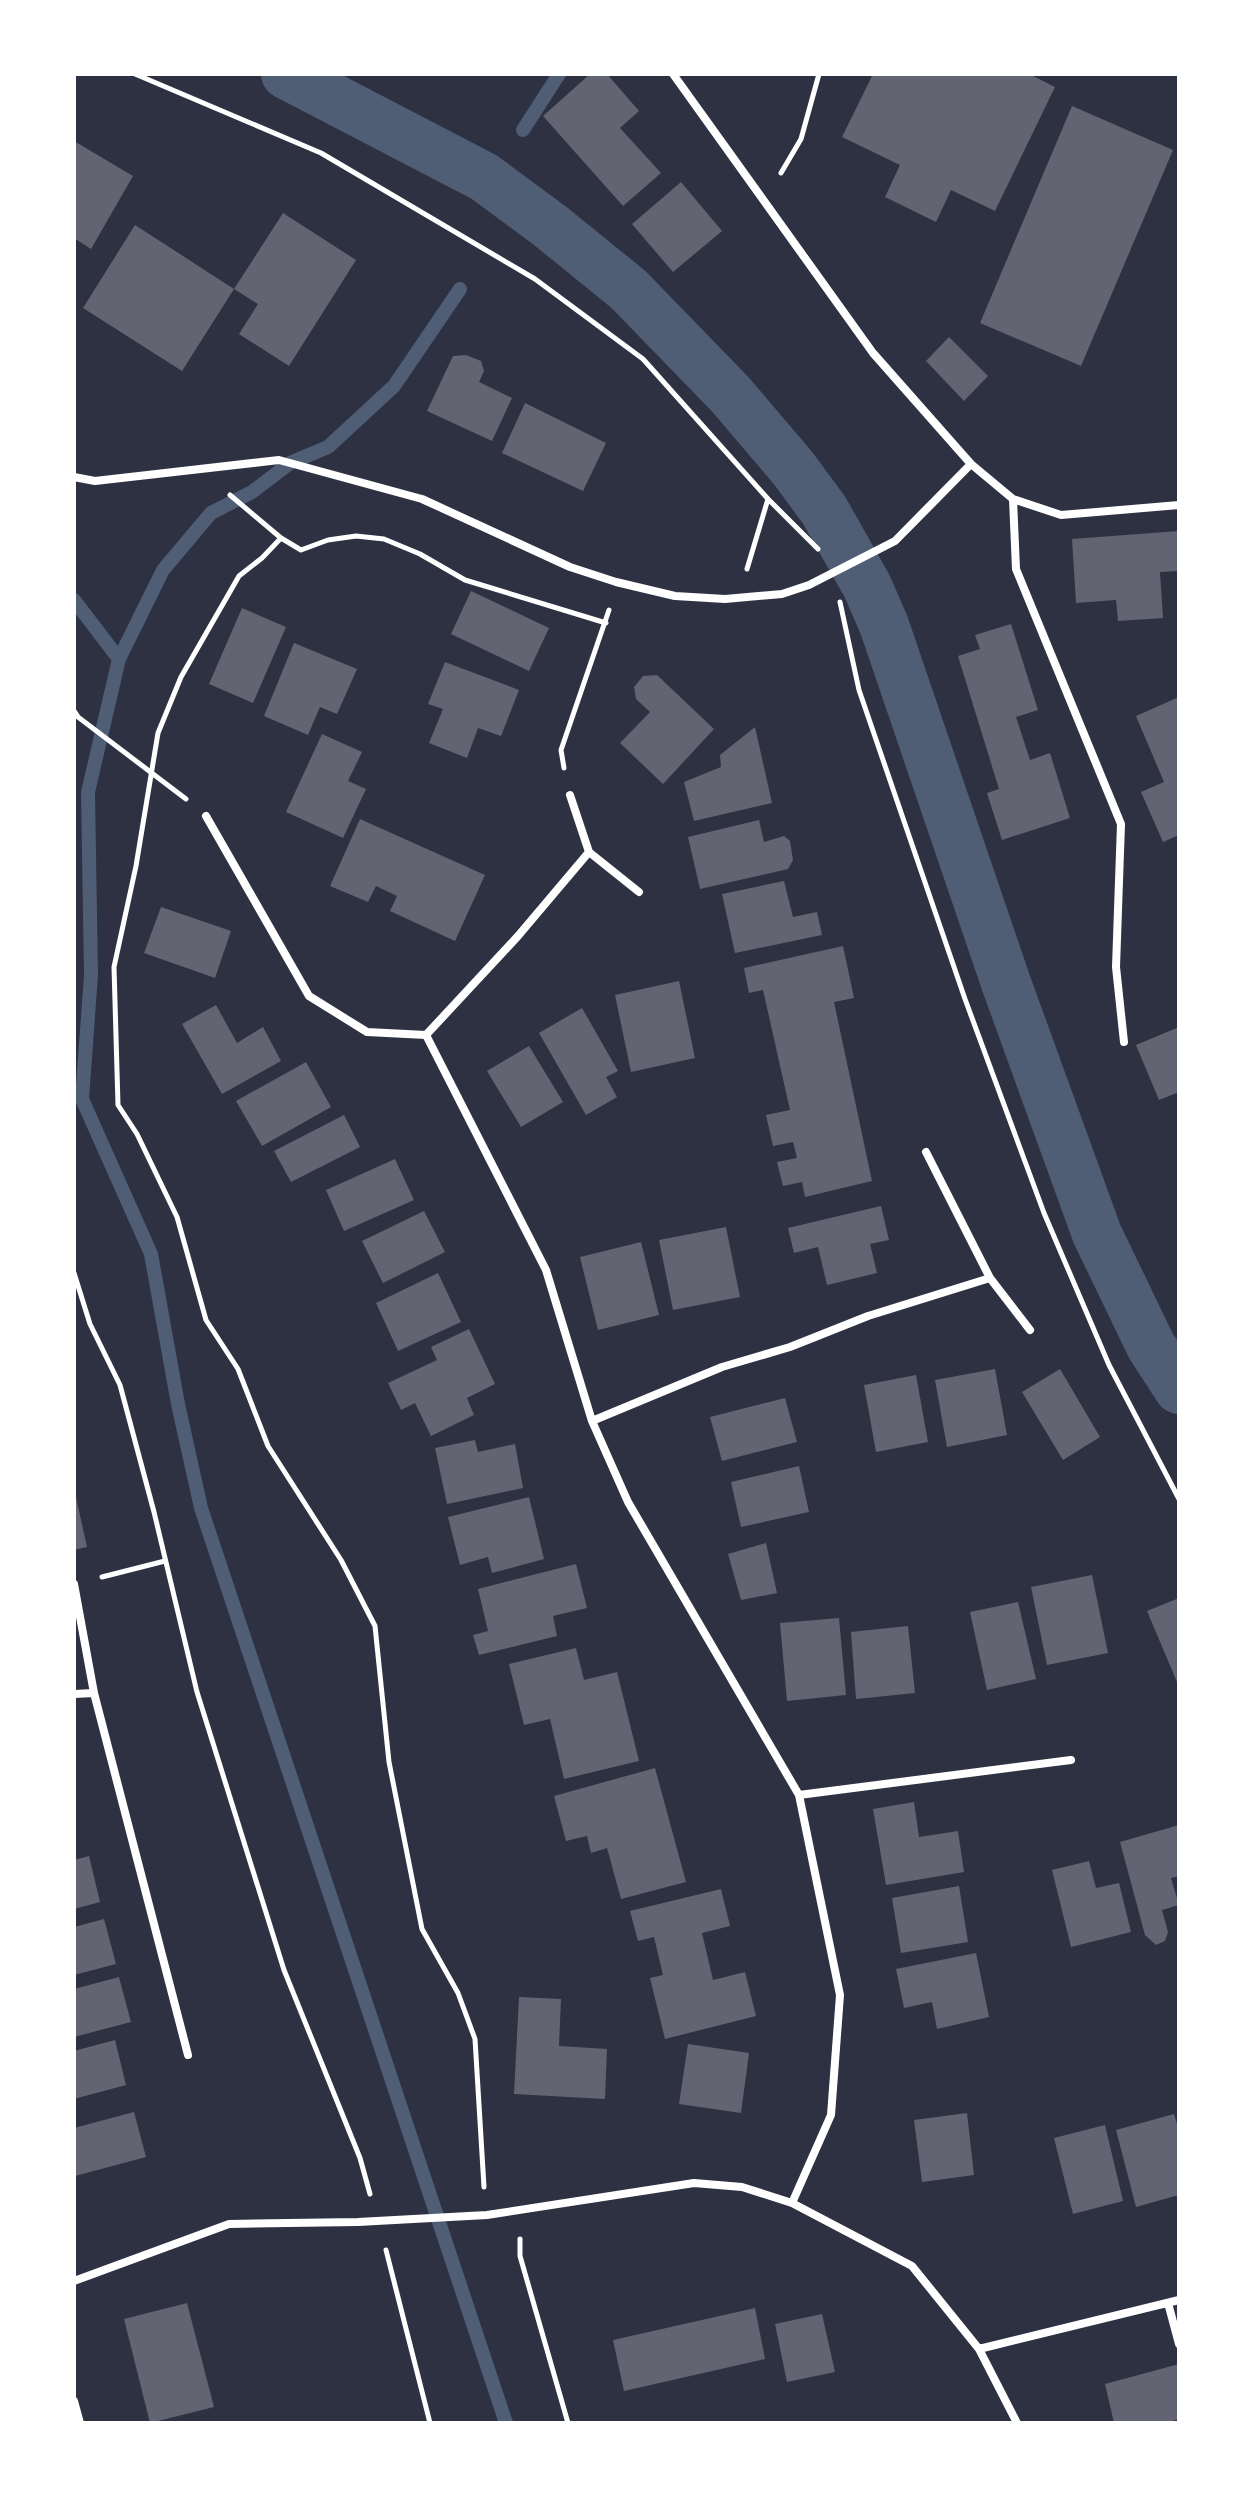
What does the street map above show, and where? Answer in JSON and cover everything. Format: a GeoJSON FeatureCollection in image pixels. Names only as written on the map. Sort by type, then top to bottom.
{"type":"FeatureCollection","features":[{"type":"Feature","properties":{"kind":"street"},"geometry":{"type":"LineString","coordinates":[[673,74],[873,353],[971,464],[1013,499],[1061,515],[1179,505]]}},
{"type":"Feature","properties":{"kind":"street"},"geometry":{"type":"LineString","coordinates":[[74,477],[95,481],[279,460],[422,499],[570,567],[616,582],[675,596],[750,598],[782,594],[809,585],[895,541],[971,464]]}},
{"type":"Feature","properties":{"kind":"street"},"geometry":{"type":"LineString","coordinates":[[1013,499],[1016,569],[1121,824],[1116,967],[1124,1042]]}},
{"type":"Feature","properties":{"kind":"street"},"geometry":{"type":"LineString","coordinates":[[570,795],[589,852],[639,892]]}},
{"type":"Feature","properties":{"kind":"street"},"geometry":{"type":"LineString","coordinates":[[206,816],[309,996],[367,1032],[426,1035]]}},
{"type":"Feature","properties":{"kind":"street"},"geometry":{"type":"LineString","coordinates":[[426,1035],[518,936],[589,852]]}},
{"type":"Feature","properties":{"kind":"street"},"geometry":{"type":"LineString","coordinates":[[426,1035],[546,1270],[592,1421],[628,1502],[799,1795],[840,1995],[831,2115],[792,2203]]}},
{"type":"Feature","properties":{"kind":"street"},"geometry":{"type":"LineString","coordinates":[[926,1152],[990,1278],[1030,1330]]}},
{"type":"Feature","properties":{"kind":"street"},"geometry":{"type":"LineString","coordinates":[[592,1421],[722,1367],[790,1347],[868,1316],[990,1278]]}},
{"type":"Feature","properties":{"kind":"street"},"geometry":{"type":"LineString","coordinates":[[74,1584],[94,1693],[188,2055]]}},
{"type":"Feature","properties":{"kind":"street"},"geometry":{"type":"LineString","coordinates":[[74,1694],[94,1693]]}},
{"type":"Feature","properties":{"kind":"street"},"geometry":{"type":"LineString","coordinates":[[799,1795],[1071,1760]]}},
{"type":"Feature","properties":{"kind":"street"},"geometry":{"type":"LineString","coordinates":[[74,2281],[229,2224],[358,2222],[487,2215],[694,2183],[742,2187],[792,2203],[912,2266],[979,2349],[1017,2423]]}},
{"type":"Feature","properties":{"kind":"street"},"geometry":{"type":"LineString","coordinates":[[979,2349],[1179,2300]]}},
{"type":"Feature","properties":{"kind":"street"},"geometry":{"type":"LineString","coordinates":[[1168,2303],[1179,2344]]}},
{"type":"Feature","properties":{"kind":"street"},"geometry":{"type":"LineString","coordinates":[[74,2401],[80,2423]]}},
{"type":"Feature","properties":{"kind":"path"},"geometry":{"type":"LineString","coordinates":[[135,74],[321,153],[535,279],[643,359],[768,499],[824,555]]}},
{"type":"Feature","properties":{"kind":"path"},"geometry":{"type":"LineString","coordinates":[[765,205],[801,139],[819,74]]}},
{"type":"Feature","properties":{"kind":"path"},"geometry":{"type":"LineString","coordinates":[[221,489],[251,510],[281,538],[301,550],[328,540],[356,536],[384,539],[420,554],[465,580],[606,623]]}},
{"type":"Feature","properties":{"kind":"path"},"geometry":{"type":"LineString","coordinates":[[750,598],[747,568],[768,499]]}},
{"type":"Feature","properties":{"kind":"path"},"geometry":{"type":"LineString","coordinates":[[281,538],[239,576],[181,677],[158,733],[136,866],[114,967],[118,1105],[137,1134],[177,1217],[206,1320],[238,1369],[268,1446],[341,1560],[375,1626],[389,1762],[422,1929],[458,1993],[475,2039],[480,2157],[487,2215]]}},
{"type":"Feature","properties":{"kind":"path"},"geometry":{"type":"LineString","coordinates":[[570,795],[561,750],[606,623],[616,582]]}},
{"type":"Feature","properties":{"kind":"path"},"geometry":{"type":"LineString","coordinates":[[838,597],[859,690],[965,999],[1039,1199],[1109,1365],[1179,1499]]}},
{"type":"Feature","properties":{"kind":"path"},"geometry":{"type":"LineString","coordinates":[[76,714],[206,816]]}},
{"type":"Feature","properties":{"kind":"path"},"geometry":{"type":"LineString","coordinates":[[74,1273],[90,1324],[120,1385],[197,1692],[284,1970],[360,2158]]}},
{"type":"Feature","properties":{"kind":"path"},"geometry":{"type":"LineString","coordinates":[[74,1584],[165,1561]]}},
{"type":"Feature","properties":{"kind":"path"},"geometry":{"type":"LineString","coordinates":[[521,2210],[520,2256],[568,2423]]}},
{"type":"Feature","properties":{"kind":"path"},"geometry":{"type":"LineString","coordinates":[[392,2271],[430,2423]]}},
{"type":"Feature","properties":{"kind":"building"},"geometry":{"type":"Polygon","coordinates":[[[590,74],[607,74],[639,111],[620,128],[661,173],[623,206],[543,116],[590,74]]]}},
{"type":"Feature","properties":{"kind":"building"},"geometry":{"type":"Polygon","coordinates":[[[873,74],[1029,74],[1055,87],[995,211],[951,190],[936,222],[885,197],[900,165],[842,137],[873,74]]]}},
{"type":"Feature","properties":{"kind":"building"},"geometry":{"type":"Polygon","coordinates":[[[1072,106],[1173,150],[1081,366],[980,323],[1072,106]]]}},
{"type":"Feature","properties":{"kind":"building"},"geometry":{"type":"Polygon","coordinates":[[[74,141],[133,176],[91,249],[74,238],[74,141]]]}},
{"type":"Feature","properties":{"kind":"building"},"geometry":{"type":"Polygon","coordinates":[[[681,182],[722,231],[673,272],[632,224],[681,182]]]}},
{"type":"Feature","properties":{"kind":"building"},"geometry":{"type":"Polygon","coordinates":[[[283,213],[356,260],[289,366],[239,334],[258,304],[234,289],[283,213]]]}},
{"type":"Feature","properties":{"kind":"building"},"geometry":{"type":"Polygon","coordinates":[[[135,225],[234,289],[182,371],[83,308],[135,225]]]}},
{"type":"Feature","properties":{"kind":"building"},"geometry":{"type":"Polygon","coordinates":[[[949,337],[988,376],[964,401],[926,361],[949,337]]]}},
{"type":"Feature","properties":{"kind":"building"},"geometry":{"type":"Polygon","coordinates":[[[466,355],[481,361],[484,371],[479,382],[512,398],[492,441],[427,411],[453,356],[466,355]]]}},
{"type":"Feature","properties":{"kind":"building"},"geometry":{"type":"Polygon","coordinates":[[[525,403],[606,443],[583,491],[502,453],[525,403]]]}},
{"type":"Feature","properties":{"kind":"building"},"geometry":{"type":"Polygon","coordinates":[[[1179,531],[1179,571],[1160,572],[1163,618],[1118,621],[1116,600],[1076,603],[1072,539],[1179,531]]]}},
{"type":"Feature","properties":{"kind":"building"},"geometry":{"type":"Polygon","coordinates":[[[471,591],[549,628],[529,671],[451,634],[471,591]]]}},
{"type":"Feature","properties":{"kind":"building"},"geometry":{"type":"Polygon","coordinates":[[[242,608],[286,627],[253,703],[209,684],[242,608]]]}},
{"type":"Feature","properties":{"kind":"building"},"geometry":{"type":"Polygon","coordinates":[[[1011,624],[1038,710],[1016,717],[1030,760],[1050,753],[1070,818],[1002,840],[987,793],[999,789],[958,656],[980,649],[975,635],[1011,624]]]}},
{"type":"Feature","properties":{"kind":"building"},"geometry":{"type":"Polygon","coordinates":[[[294,643],[357,669],[337,714],[320,707],[308,735],[264,716],[294,643]]]}},
{"type":"Feature","properties":{"kind":"building"},"geometry":{"type":"Polygon","coordinates":[[[445,662],[519,690],[501,736],[478,728],[467,758],[429,743],[443,709],[428,704],[445,662]]]}},
{"type":"Feature","properties":{"kind":"building"},"geometry":{"type":"Polygon","coordinates":[[[657,675],[714,729],[663,784],[620,743],[650,712],[636,699],[634,687],[643,676],[657,675]]]}},
{"type":"Feature","properties":{"kind":"building"},"geometry":{"type":"Polygon","coordinates":[[[1179,697],[1179,835],[1163,842],[1141,792],[1164,782],[1136,716],[1179,697]]]}},
{"type":"Feature","properties":{"kind":"building"},"geometry":{"type":"Polygon","coordinates":[[[755,727],[772,803],[694,821],[684,782],[721,767],[720,755],[755,727]]]}},
{"type":"Feature","properties":{"kind":"building"},"geometry":{"type":"Polygon","coordinates":[[[322,734],[362,752],[348,781],[366,789],[343,838],[286,812],[322,734]]]}},
{"type":"Feature","properties":{"kind":"building"},"geometry":{"type":"Polygon","coordinates":[[[360,819],[485,875],[455,941],[390,911],[397,896],[376,886],[368,902],[330,886],[360,819]]]}},
{"type":"Feature","properties":{"kind":"building"},"geometry":{"type":"Polygon","coordinates":[[[759,820],[764,842],[784,836],[790,841],[793,860],[788,869],[700,889],[688,837],[759,820]]]}},
{"type":"Feature","properties":{"kind":"building"},"geometry":{"type":"Polygon","coordinates":[[[784,881],[793,917],[817,912],[822,935],[735,953],[722,894],[784,881]]]}},
{"type":"Feature","properties":{"kind":"building"},"geometry":{"type":"Polygon","coordinates":[[[161,907],[231,931],[215,978],[144,953],[161,907]]]}},
{"type":"Feature","properties":{"kind":"building"},"geometry":{"type":"Polygon","coordinates":[[[843,946],[854,998],[834,1002],[872,1181],[805,1197],[802,1182],[783,1186],[777,1162],[797,1158],[793,1142],[773,1146],[766,1115],[790,1110],[763,990],[749,993],[744,968],[843,946]]]}},
{"type":"Feature","properties":{"kind":"building"},"geometry":{"type":"Polygon","coordinates":[[[679,981],[695,1058],[631,1072],[615,995],[679,981]]]}},
{"type":"Feature","properties":{"kind":"building"},"geometry":{"type":"Polygon","coordinates":[[[216,1005],[237,1043],[263,1027],[281,1061],[222,1094],[182,1024],[216,1005]]]}},
{"type":"Feature","properties":{"kind":"building"},"geometry":{"type":"Polygon","coordinates":[[[582,1008],[618,1071],[606,1077],[617,1097],[586,1115],[539,1033],[582,1008]]]}},
{"type":"Feature","properties":{"kind":"building"},"geometry":{"type":"Polygon","coordinates":[[[1179,1027],[1179,1092],[1159,1100],[1136,1045],[1179,1027]]]}},
{"type":"Feature","properties":{"kind":"building"},"geometry":{"type":"Polygon","coordinates":[[[529,1046],[563,1102],[521,1127],[487,1071],[529,1046]]]}},
{"type":"Feature","properties":{"kind":"building"},"geometry":{"type":"Polygon","coordinates":[[[306,1062],[331,1107],[262,1146],[236,1101],[306,1062]]]}},
{"type":"Feature","properties":{"kind":"building"},"geometry":{"type":"Polygon","coordinates":[[[344,1115],[360,1147],[291,1182],[274,1151],[344,1115]]]}},
{"type":"Feature","properties":{"kind":"building"},"geometry":{"type":"Polygon","coordinates":[[[395,1159],[414,1200],[344,1231],[326,1190],[395,1159]]]}},
{"type":"Feature","properties":{"kind":"building"},"geometry":{"type":"Polygon","coordinates":[[[881,1206],[889,1240],[870,1244],[877,1273],[827,1285],[818,1247],[794,1253],[788,1228],[881,1206]]]}},
{"type":"Feature","properties":{"kind":"building"},"geometry":{"type":"Polygon","coordinates":[[[424,1211],[445,1252],[383,1283],[362,1241],[424,1211]]]}},
{"type":"Feature","properties":{"kind":"building"},"geometry":{"type":"Polygon","coordinates":[[[726,1227],[740,1297],[673,1310],[659,1240],[726,1227]]]}},
{"type":"Feature","properties":{"kind":"building"},"geometry":{"type":"Polygon","coordinates":[[[641,1242],[659,1315],[598,1330],[580,1257],[641,1242]]]}},
{"type":"Feature","properties":{"kind":"building"},"geometry":{"type":"Polygon","coordinates":[[[438,1273],[461,1322],[398,1351],[376,1303],[438,1273]]]}},
{"type":"Feature","properties":{"kind":"building"},"geometry":{"type":"Polygon","coordinates":[[[469,1329],[495,1384],[467,1398],[474,1415],[431,1436],[415,1403],[401,1410],[388,1383],[437,1360],[431,1347],[469,1329]]]}},
{"type":"Feature","properties":{"kind":"building"},"geometry":{"type":"Polygon","coordinates":[[[995,1369],[1007,1435],[947,1447],[935,1380],[995,1369]]]}},
{"type":"Feature","properties":{"kind":"building"},"geometry":{"type":"Polygon","coordinates":[[[1060,1369],[1100,1437],[1063,1460],[1022,1392],[1060,1369]]]}},
{"type":"Feature","properties":{"kind":"building"},"geometry":{"type":"Polygon","coordinates":[[[916,1375],[928,1442],[876,1452],[864,1385],[916,1375]]]}},
{"type":"Feature","properties":{"kind":"building"},"geometry":{"type":"Polygon","coordinates":[[[785,1398],[797,1442],[722,1461],[710,1417],[785,1398]]]}},
{"type":"Feature","properties":{"kind":"building"},"geometry":{"type":"Polygon","coordinates":[[[475,1440],[478,1452],[515,1444],[523,1488],[447,1504],[435,1448],[475,1440]]]}},
{"type":"Feature","properties":{"kind":"building"},"geometry":{"type":"Polygon","coordinates":[[[799,1466],[809,1512],[741,1527],[731,1482],[799,1466]]]}},
{"type":"Feature","properties":{"kind":"building"},"geometry":{"type":"Polygon","coordinates":[[[74,1488],[87,1547],[74,1550],[74,1488]]]}},
{"type":"Feature","properties":{"kind":"building"},"geometry":{"type":"Polygon","coordinates":[[[529,1497],[544,1559],[492,1573],[488,1557],[460,1565],[448,1517],[529,1497]]]}},
{"type":"Feature","properties":{"kind":"building"},"geometry":{"type":"Polygon","coordinates":[[[766,1543],[777,1593],[741,1600],[728,1554],[766,1543]]]}},
{"type":"Feature","properties":{"kind":"building"},"geometry":{"type":"Polygon","coordinates":[[[576,1564],[587,1608],[553,1616],[557,1636],[479,1655],[473,1635],[488,1631],[478,1589],[576,1564]]]}},
{"type":"Feature","properties":{"kind":"building"},"geometry":{"type":"Polygon","coordinates":[[[1092,1575],[1108,1653],[1047,1665],[1031,1587],[1092,1575]]]}},
{"type":"Feature","properties":{"kind":"building"},"geometry":{"type":"Polygon","coordinates":[[[1179,1598],[1179,1681],[1177,1682],[1147,1611],[1179,1598]]]}},
{"type":"Feature","properties":{"kind":"building"},"geometry":{"type":"Polygon","coordinates":[[[1018,1602],[1036,1679],[987,1690],[970,1612],[1018,1602]]]}},
{"type":"Feature","properties":{"kind":"building"},"geometry":{"type":"Polygon","coordinates":[[[839,1618],[846,1695],[787,1701],[780,1623],[839,1618]]]}},
{"type":"Feature","properties":{"kind":"building"},"geometry":{"type":"Polygon","coordinates":[[[908,1626],[915,1693],[856,1699],[851,1632],[908,1626]]]}},
{"type":"Feature","properties":{"kind":"building"},"geometry":{"type":"Polygon","coordinates":[[[576,1648],[584,1680],[617,1672],[639,1761],[564,1779],[550,1719],[524,1725],[509,1664],[576,1648]]]}},
{"type":"Feature","properties":{"kind":"building"},"geometry":{"type":"Polygon","coordinates":[[[655,1768],[686,1882],[621,1899],[607,1848],[591,1853],[587,1836],[566,1841],[554,1796],[655,1768]]]}},
{"type":"Feature","properties":{"kind":"building"},"geometry":{"type":"Polygon","coordinates":[[[914,1802],[919,1837],[958,1831],[964,1872],[886,1885],[873,1809],[914,1802]]]}},
{"type":"Feature","properties":{"kind":"building"},"geometry":{"type":"Polygon","coordinates":[[[1179,1825],[1179,1876],[1171,1878],[1179,1905],[1162,1910],[1168,1932],[1165,1941],[1156,1945],[1145,1935],[1120,1842],[1179,1825]]]}},
{"type":"Feature","properties":{"kind":"building"},"geometry":{"type":"Polygon","coordinates":[[[89,1856],[100,1902],[74,1909],[74,1860],[89,1856]]]}},
{"type":"Feature","properties":{"kind":"building"},"geometry":{"type":"Polygon","coordinates":[[[1089,1861],[1096,1888],[1119,1883],[1131,1932],[1071,1947],[1052,1870],[1089,1861]]]}},
{"type":"Feature","properties":{"kind":"building"},"geometry":{"type":"Polygon","coordinates":[[[959,1886],[968,1942],[901,1953],[892,1898],[959,1886]]]}},
{"type":"Feature","properties":{"kind":"building"},"geometry":{"type":"Polygon","coordinates":[[[721,1889],[730,1926],[702,1933],[713,1980],[745,1972],[756,2016],[665,2039],[650,1978],[663,1975],[654,1937],[638,1941],[630,1911],[721,1889]]]}},
{"type":"Feature","properties":{"kind":"building"},"geometry":{"type":"Polygon","coordinates":[[[104,1919],[116,1964],[74,1975],[74,1927],[104,1919]]]}},
{"type":"Feature","properties":{"kind":"building"},"geometry":{"type":"Polygon","coordinates":[[[976,1953],[989,2017],[937,2029],[932,2002],[904,2008],[896,1969],[976,1953]]]}},
{"type":"Feature","properties":{"kind":"building"},"geometry":{"type":"Polygon","coordinates":[[[119,1977],[131,2022],[74,2037],[74,1989],[119,1977]]]}},
{"type":"Feature","properties":{"kind":"building"},"geometry":{"type":"Polygon","coordinates":[[[519,1997],[561,1999],[559,2046],[607,2049],[605,2099],[514,2094],[519,1997]]]}},
{"type":"Feature","properties":{"kind":"building"},"geometry":{"type":"Polygon","coordinates":[[[115,2040],[126,2085],[74,2099],[74,2051],[115,2040]]]}},
{"type":"Feature","properties":{"kind":"building"},"geometry":{"type":"Polygon","coordinates":[[[688,2044],[749,2053],[741,2113],[679,2104],[688,2044]]]}},
{"type":"Feature","properties":{"kind":"building"},"geometry":{"type":"Polygon","coordinates":[[[134,2112],[146,2157],[75,2176],[74,2128],[134,2112]]]}},
{"type":"Feature","properties":{"kind":"building"},"geometry":{"type":"Polygon","coordinates":[[[967,2113],[974,2175],[922,2182],[914,2120],[967,2113]]]}},
{"type":"Feature","properties":{"kind":"building"},"geometry":{"type":"Polygon","coordinates":[[[1174,2114],[1179,2131],[1179,2195],[1136,2207],[1116,2130],[1174,2114]]]}},
{"type":"Feature","properties":{"kind":"building"},"geometry":{"type":"Polygon","coordinates":[[[1105,2125],[1123,2201],[1073,2214],[1054,2138],[1105,2125]]]}},
{"type":"Feature","properties":{"kind":"building"},"geometry":{"type":"Polygon","coordinates":[[[187,2303],[214,2407],[150,2423],[124,2319],[187,2303]]]}},
{"type":"Feature","properties":{"kind":"building"},"geometry":{"type":"Polygon","coordinates":[[[755,2308],[765,2359],[624,2391],[613,2340],[755,2308]]]}},
{"type":"Feature","properties":{"kind":"building"},"geometry":{"type":"Polygon","coordinates":[[[822,2314],[835,2372],[787,2382],[775,2324],[822,2314]]]}},
{"type":"Feature","properties":{"kind":"building"},"geometry":{"type":"Polygon","coordinates":[[[1179,2364],[1179,2419],[1165,2423],[1114,2423],[1105,2384],[1179,2364]]]}},
{"type":"Feature","properties":{"kind":"waterway"},"geometry":{"type":"LineString","coordinates":[[286,74],[484,177],[628,289],[730,394],[824,510],[867,586],[884,625],[1006,983],[1097,1234],[1151,1346],[1179,1389]]}},
{"type":"Feature","properties":{"kind":"waterway"},"geometry":{"type":"LineString","coordinates":[[523,130],[559,74]]}},
{"type":"Feature","properties":{"kind":"waterway"},"geometry":{"type":"LineString","coordinates":[[460,289],[394,386],[328,447],[290,463],[252,492],[211,513],[163,570],[119,659],[88,792],[91,975],[82,1099],[151,1254],[178,1404],[201,1508],[506,2423]]}},
{"type":"Feature","properties":{"kind":"waterway"},"geometry":{"type":"LineString","coordinates":[[74,600],[119,659]]}}]}
